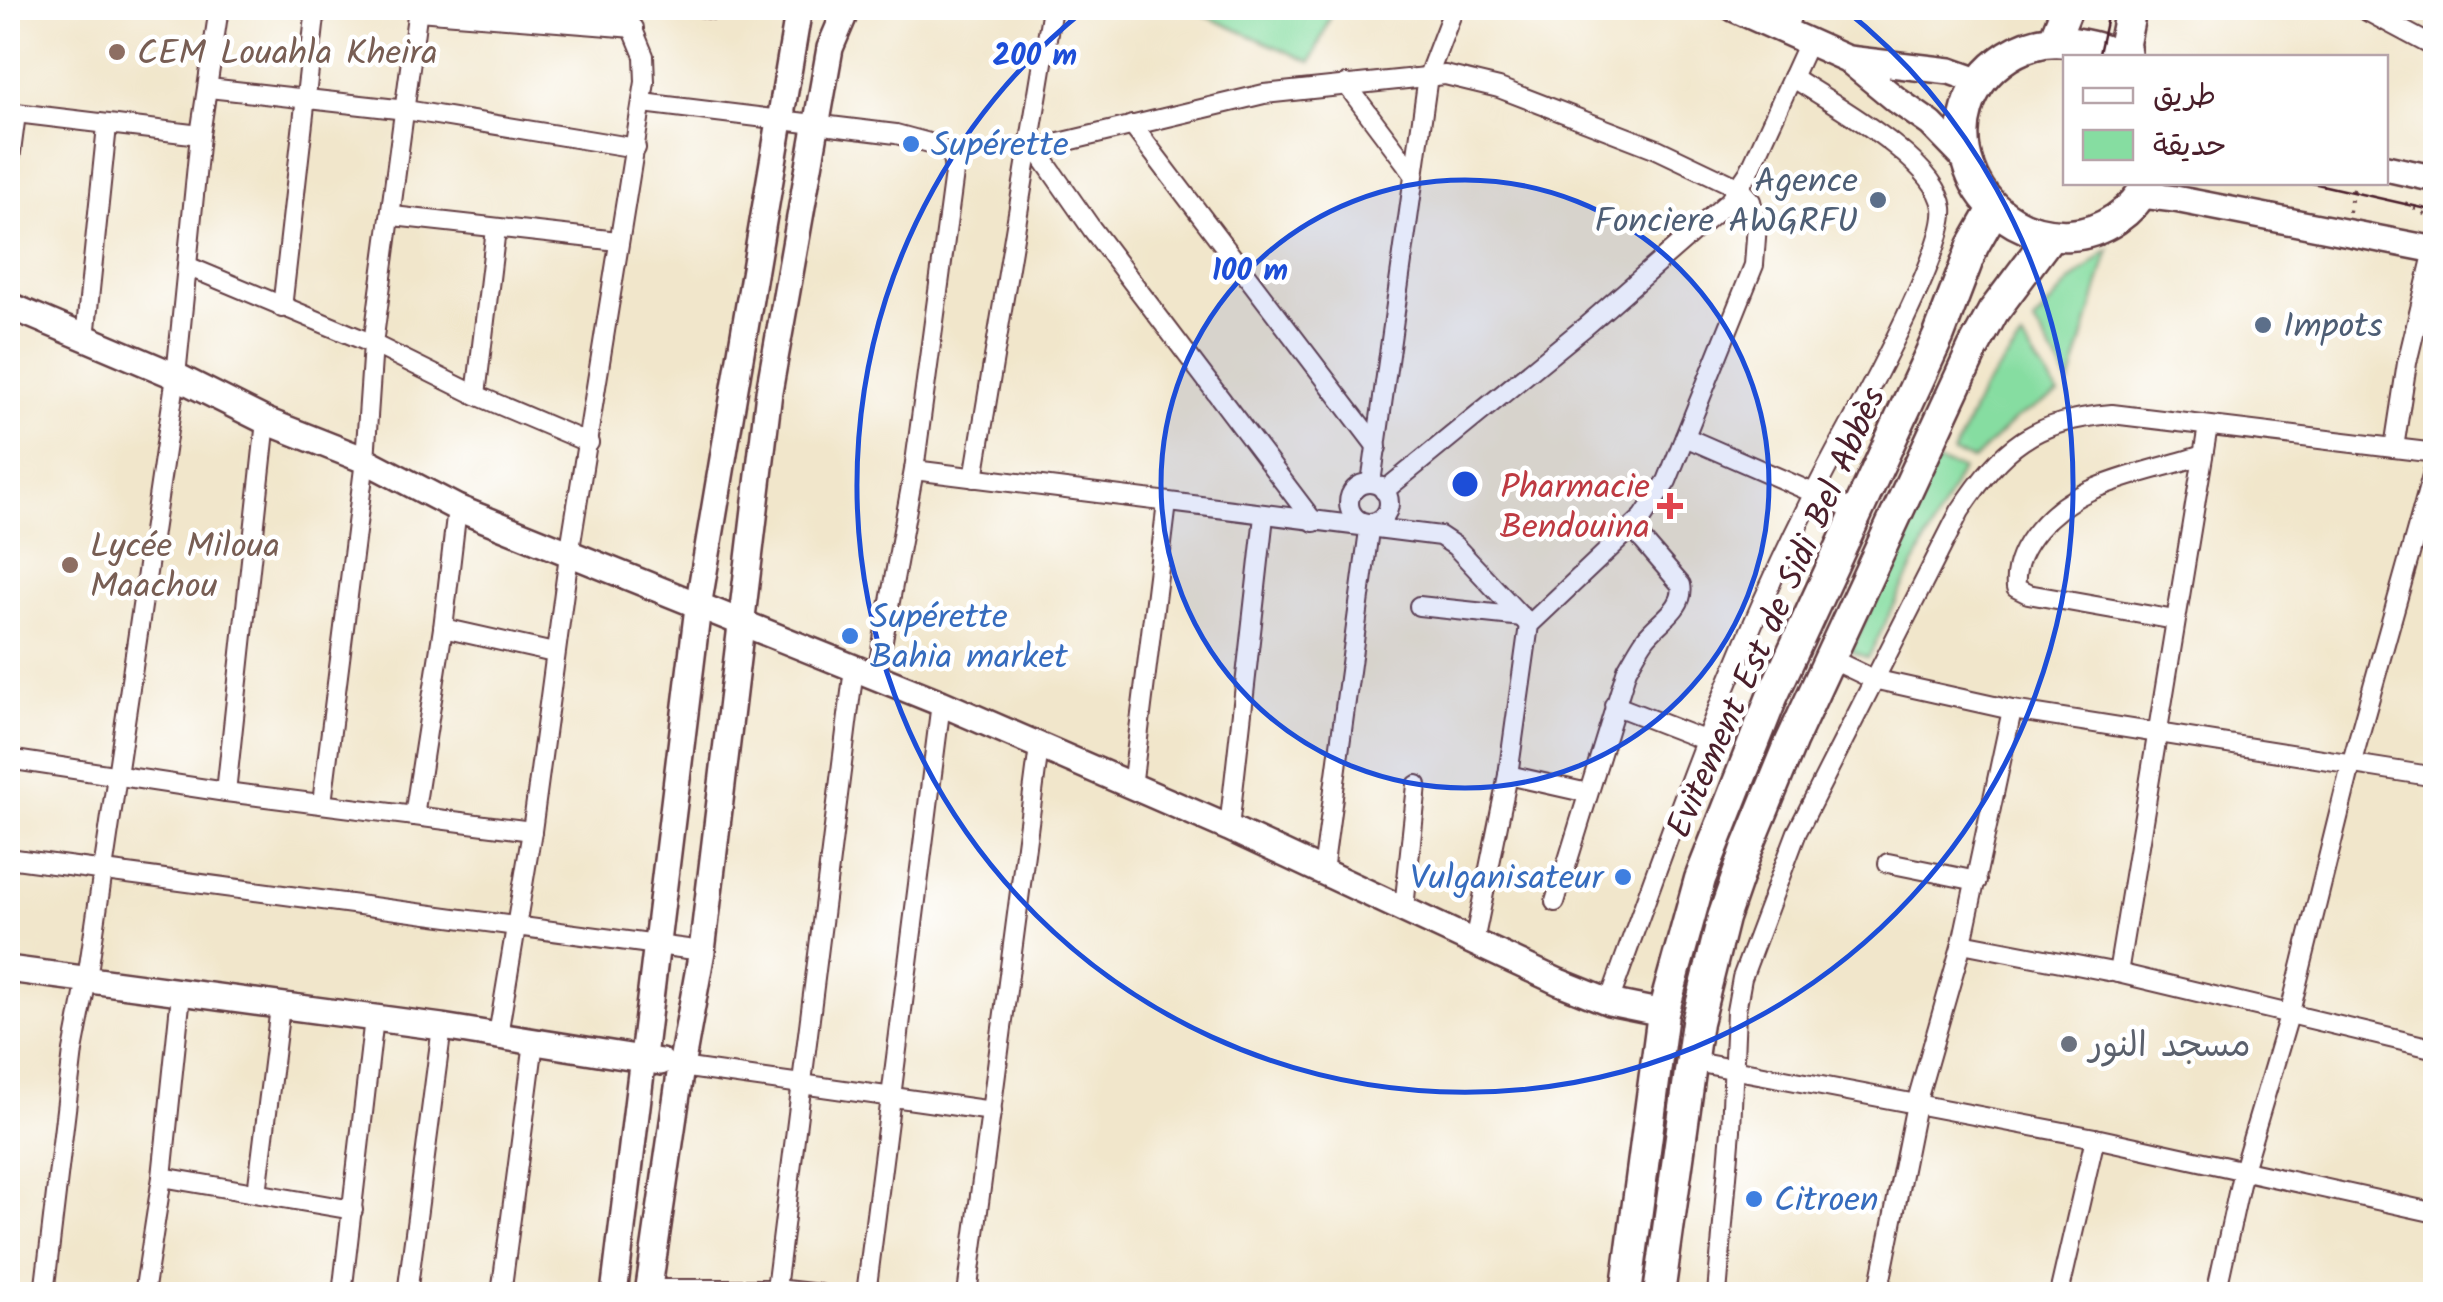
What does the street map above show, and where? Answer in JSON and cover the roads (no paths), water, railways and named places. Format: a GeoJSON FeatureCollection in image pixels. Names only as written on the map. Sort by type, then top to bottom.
{"type":"FeatureCollection","features":[{"type":"Feature","properties":{"kind":"highway"},"geometry":{"type":"LineString","coordinates":[[2054,40],[2067,8]]}},
{"type":"Feature","properties":{"kind":"highway"},"geometry":{"type":"LineString","coordinates":[[2126,55],[2131,8]]}},
{"type":"Feature","properties":{"kind":"highway"},"geometry":{"type":"LineString","coordinates":[[2111,55],[2098,48],[2054,40],[2020,49],[1992,69],[1981,82],[1965,119],[1966,159],[1976,186],[1994,209],[2010,222],[2050,236],[2085,234],[2117,220],[2146,189]]}},
{"type":"Feature","properties":{"kind":"highway","name":"Evitement Est de Sidi Bel Abbès"},"geometry":{"type":"LineString","coordinates":[[1626,1294],[1663,1013],[1688,918],[1772,697],[1939,335],[1973,246],[1994,209]]}},
{"type":"Feature","properties":{"kind":"highway","name":"Evitement Est de Sidi Bel Abbès"},"geometry":{"type":"LineString","coordinates":[[1659,1294],[1690,1060],[1708,970],[1747,849],[1791,742],[1973,350],[1993,312],[2050,236]]}},
{"type":"Feature","properties":{"kind":"main road"},"geometry":{"type":"LineString","coordinates":[[614,1294],[698,607],[799,8]]}},
{"type":"Feature","properties":{"kind":"main road"},"geometry":{"type":"LineString","coordinates":[[648,1292],[702,952],[769,392],[830,48],[847,8]]}},
{"type":"Feature","properties":{"kind":"main road"},"geometry":{"type":"LineString","coordinates":[[1734,8],[1797,25],[1932,124],[1966,159]]}},
{"type":"Feature","properties":{"kind":"main road"},"geometry":{"type":"LineString","coordinates":[[1848,59],[1950,72],[1981,82]]}},
{"type":"Feature","properties":{"kind":"main road"},"geometry":{"type":"LineString","coordinates":[[2388,168],[2436,180]]}},
{"type":"Feature","properties":{"kind":"main road"},"geometry":{"type":"LineString","coordinates":[[2146,189],[2435,250]]}},
{"type":"Feature","properties":{"kind":"main road"},"geometry":{"type":"LineString","coordinates":[[8,306],[364,460],[457,508],[941,704],[1230,828],[1513,962],[1609,1002],[1663,1013]]}},
{"type":"Feature","properties":{"kind":"main road"},"geometry":{"type":"LineString","coordinates":[[8,969],[498,1035],[681,1067]]}},
{"type":"Feature","properties":{"kind":"street"},"geometry":{"type":"LineString","coordinates":[[44,1294],[73,1050],[88,978],[176,376],[200,136],[218,8]]}},
{"type":"Feature","properties":{"kind":"street"},"geometry":{"type":"LineString","coordinates":[[282,308],[316,8]]}},
{"type":"Feature","properties":{"kind":"street"},"geometry":{"type":"LineString","coordinates":[[498,1035],[532,831],[569,555],[643,103],[644,56],[624,8]]}},
{"type":"Feature","properties":{"kind":"street"},"geometry":{"type":"LineString","coordinates":[[704,8],[718,8]]}},
{"type":"Feature","properties":{"kind":"street"},"geometry":{"type":"LineString","coordinates":[[974,478],[1052,8]]}},
{"type":"Feature","properties":{"kind":"street"},"geometry":{"type":"LineString","coordinates":[[1323,871],[1370,526],[1387,511],[1378,487],[1377,447],[1412,173],[1428,76],[1454,8]]}},
{"type":"Feature","properties":{"kind":"street"},"geometry":{"type":"LineString","coordinates":[[2361,8],[2436,48]]}},
{"type":"Feature","properties":{"kind":"street"},"geometry":{"type":"LineString","coordinates":[[322,804],[364,460],[373,344],[418,9],[634,28]]}},
{"type":"Feature","properties":{"kind":"street"},"geometry":{"type":"LineString","coordinates":[[1370,526],[1353,515],[1349,502],[1354,490],[1378,487],[1674,252],[1740,188],[1792,77],[1797,25]]}},
{"type":"Feature","properties":{"kind":"street"},"geometry":{"type":"LineString","coordinates":[[1031,150],[1264,94],[1428,76],[1458,78],[1500,88],[1657,150],[1740,188],[1756,213],[1754,265],[1659,496],[1632,528],[1526,621],[1508,775],[1474,942]]}},
{"type":"Feature","properties":{"kind":"street"},"geometry":{"type":"LineString","coordinates":[[1609,1002],[1704,740],[1812,493],[1883,367],[1940,236],[1944,207],[1926,171],[1792,77]]}},
{"type":"Feature","properties":{"kind":"street"},"geometry":{"type":"LineString","coordinates":[[1346,84],[1412,173]]}},
{"type":"Feature","properties":{"kind":"street"},"geometry":{"type":"LineString","coordinates":[[209,88],[406,110],[636,148]]}},
{"type":"Feature","properties":{"kind":"street"},"geometry":{"type":"LineString","coordinates":[[643,103],[896,134],[933,144],[952,155],[954,173],[914,470],[865,673],[801,1086],[776,1290]]}},
{"type":"Feature","properties":{"kind":"street"},"geometry":{"type":"LineString","coordinates":[[8,176],[12,113],[200,136]]}},
{"type":"Feature","properties":{"kind":"street"},"geometry":{"type":"LineString","coordinates":[[1132,125],[1377,447]]}},
{"type":"Feature","properties":{"kind":"street"},"geometry":{"type":"LineString","coordinates":[[84,338],[107,126]]}},
{"type":"Feature","properties":{"kind":"street"},"geometry":{"type":"LineString","coordinates":[[1031,150],[1314,522]]}},
{"type":"Feature","properties":{"kind":"street"},"geometry":{"type":"LineString","coordinates":[[392,216],[618,242]]}},
{"type":"Feature","properties":{"kind":"street"},"geometry":{"type":"LineString","coordinates":[[476,394],[496,229]]}},
{"type":"Feature","properties":{"kind":"street"},"geometry":{"type":"LineString","coordinates":[[2394,448],[2407,363],[2435,250]]}},
{"type":"Feature","properties":{"kind":"street"},"geometry":{"type":"LineString","coordinates":[[188,266],[373,344],[590,443]]}},
{"type":"Feature","properties":{"kind":"street"},"geometry":{"type":"LineString","coordinates":[[1717,1294],[1736,1012],[1754,941],[1797,832],[1960,510],[1984,473],[2038,430],[2074,418],[2112,414],[2436,453]]}},
{"type":"Feature","properties":{"kind":"street"},"geometry":{"type":"LineString","coordinates":[[226,792],[266,420]]}},
{"type":"Feature","properties":{"kind":"street"},"geometry":{"type":"LineString","coordinates":[[2118,973],[2208,426]]}},
{"type":"Feature","properties":{"kind":"street"},"geometry":{"type":"LineString","coordinates":[[1685,437],[1857,512]]}},
{"type":"Feature","properties":{"kind":"street"},"geometry":{"type":"LineString","coordinates":[[2174,620],[2028,594],[2016,588],[2016,572],[2033,536],[2056,512],[2088,491],[2203,455]]}},
{"type":"Feature","properties":{"kind":"street"},"geometry":{"type":"LineString","coordinates":[[2216,1294],[2243,1170],[2290,1012],[2350,765],[2436,461]]}},
{"type":"Feature","properties":{"kind":"street"},"geometry":{"type":"LineString","coordinates":[[914,470],[1431,535],[1448,540],[1526,621]]}},
{"type":"Feature","properties":{"kind":"street"},"geometry":{"type":"LineString","coordinates":[[1132,787],[1167,503]]}},
{"type":"Feature","properties":{"kind":"street"},"geometry":{"type":"LineString","coordinates":[[414,816],[444,628],[457,508]]}},
{"type":"Feature","properties":{"kind":"street"},"geometry":{"type":"LineString","coordinates":[[1230,828],[1264,516]]}},
{"type":"Feature","properties":{"kind":"street"},"geometry":{"type":"LineString","coordinates":[[1555,902],[1614,705],[1638,648],[1683,594],[1681,585],[1632,528]]}},
{"type":"Feature","properties":{"kind":"street"},"geometry":{"type":"LineString","coordinates":[[1418,606],[1526,621]]}},
{"type":"Feature","properties":{"kind":"street"},"geometry":{"type":"LineString","coordinates":[[444,628],[554,653]]}},
{"type":"Feature","properties":{"kind":"street"},"geometry":{"type":"LineString","coordinates":[[1831,659],[1874,680],[2012,710],[2436,777]]}},
{"type":"Feature","properties":{"kind":"street"},"geometry":{"type":"LineString","coordinates":[[866,1294],[941,704]]}},
{"type":"Feature","properties":{"kind":"street"},"geometry":{"type":"LineString","coordinates":[[1614,705],[1704,740]]}},
{"type":"Feature","properties":{"kind":"street"},"geometry":{"type":"LineString","coordinates":[[1878,1294],[1916,1104],[1962,944],[2012,710]]}},
{"type":"Feature","properties":{"kind":"street"},"geometry":{"type":"LineString","coordinates":[[966,1294],[1039,746]]}},
{"type":"Feature","properties":{"kind":"street"},"geometry":{"type":"LineString","coordinates":[[8,759],[226,792],[532,831]]}},
{"type":"Feature","properties":{"kind":"street"},"geometry":{"type":"LineString","coordinates":[[1508,775],[1588,793]]}},
{"type":"Feature","properties":{"kind":"street"},"geometry":{"type":"LineString","coordinates":[[1404,908],[1416,785]]}},
{"type":"Feature","properties":{"kind":"street"},"geometry":{"type":"LineString","coordinates":[[8,858],[702,952]]}},
{"type":"Feature","properties":{"kind":"street"},"geometry":{"type":"LineString","coordinates":[[1888,863],[1977,881]]}},
{"type":"Feature","properties":{"kind":"street"},"geometry":{"type":"LineString","coordinates":[[1962,944],[2118,973],[2436,1049]]}},
{"type":"Feature","properties":{"kind":"street"},"geometry":{"type":"LineString","coordinates":[[144,1294],[162,1177],[182,994]]}},
{"type":"Feature","properties":{"kind":"street"},"geometry":{"type":"LineString","coordinates":[[257,1193],[280,1007]]}},
{"type":"Feature","properties":{"kind":"street"},"geometry":{"type":"LineString","coordinates":[[342,1294],[374,1018]]}},
{"type":"Feature","properties":{"kind":"street"},"geometry":{"type":"LineString","coordinates":[[407,1294],[442,1027]]}},
{"type":"Feature","properties":{"kind":"street"},"geometry":{"type":"LineString","coordinates":[[500,1294],[534,1042]]}},
{"type":"Feature","properties":{"kind":"street"},"geometry":{"type":"LineString","coordinates":[[1690,1060],[2095,1138],[2436,1213]]}},
{"type":"Feature","properties":{"kind":"street"},"geometry":{"type":"LineString","coordinates":[[681,1067],[992,1111]]}},
{"type":"Feature","properties":{"kind":"street"},"geometry":{"type":"LineString","coordinates":[[2059,1294],[2095,1138]]}},
{"type":"Feature","properties":{"kind":"street"},"geometry":{"type":"LineString","coordinates":[[162,1177],[352,1210]]}},
{"type":"Feature","properties":{"kind":"street"},"geometry":{"type":"LineString","coordinates":[[648,1292],[776,1290],[820,1294]]}},
{"type":"Feature","properties":{"kind":"tram line"},"geometry":{"type":"LineString","coordinates":[[2099,55],[2109,8]]}},
{"type":"Feature","properties":{"kind":"tram line"},"geometry":{"type":"LineString","coordinates":[[2321,185],[2436,211]]}},
{"type":"Feature","properties":{"kind":"place","name":"CEM Louahla Kheira"},"geometry":{"type":"Point","coordinates":[117,52]}},
{"type":"Feature","properties":{"kind":"place","name":"Supérette"},"geometry":{"type":"Point","coordinates":[911,144]}},
{"type":"Feature","properties":{"kind":"place","name":"Agence Fonciere AWGRFU"},"geometry":{"type":"Point","coordinates":[1878,200]}},
{"type":"Feature","properties":{"kind":"place","name":"Impots"},"geometry":{"type":"Point","coordinates":[2263,325]}},
{"type":"Feature","properties":{"kind":"place","name":"Pharmacie Bendouina"},"geometry":{"type":"Point","coordinates":[1670,506]}},
{"type":"Feature","properties":{"kind":"place","name":"Lycée Miloua Maachou"},"geometry":{"type":"Point","coordinates":[70,565]}},
{"type":"Feature","properties":{"kind":"place","name":"Supérette Bahia market"},"geometry":{"type":"Point","coordinates":[850,636]}},
{"type":"Feature","properties":{"kind":"place","name":"Vulganisateur"},"geometry":{"type":"Point","coordinates":[1623,877]}},
{"type":"Feature","properties":{"kind":"place","name":"مسجد النور"},"geometry":{"type":"Point","coordinates":[2069,1044]}},
{"type":"Feature","properties":{"kind":"place","name":"Citroen"},"geometry":{"type":"Point","coordinates":[1754,1199]}}]}
